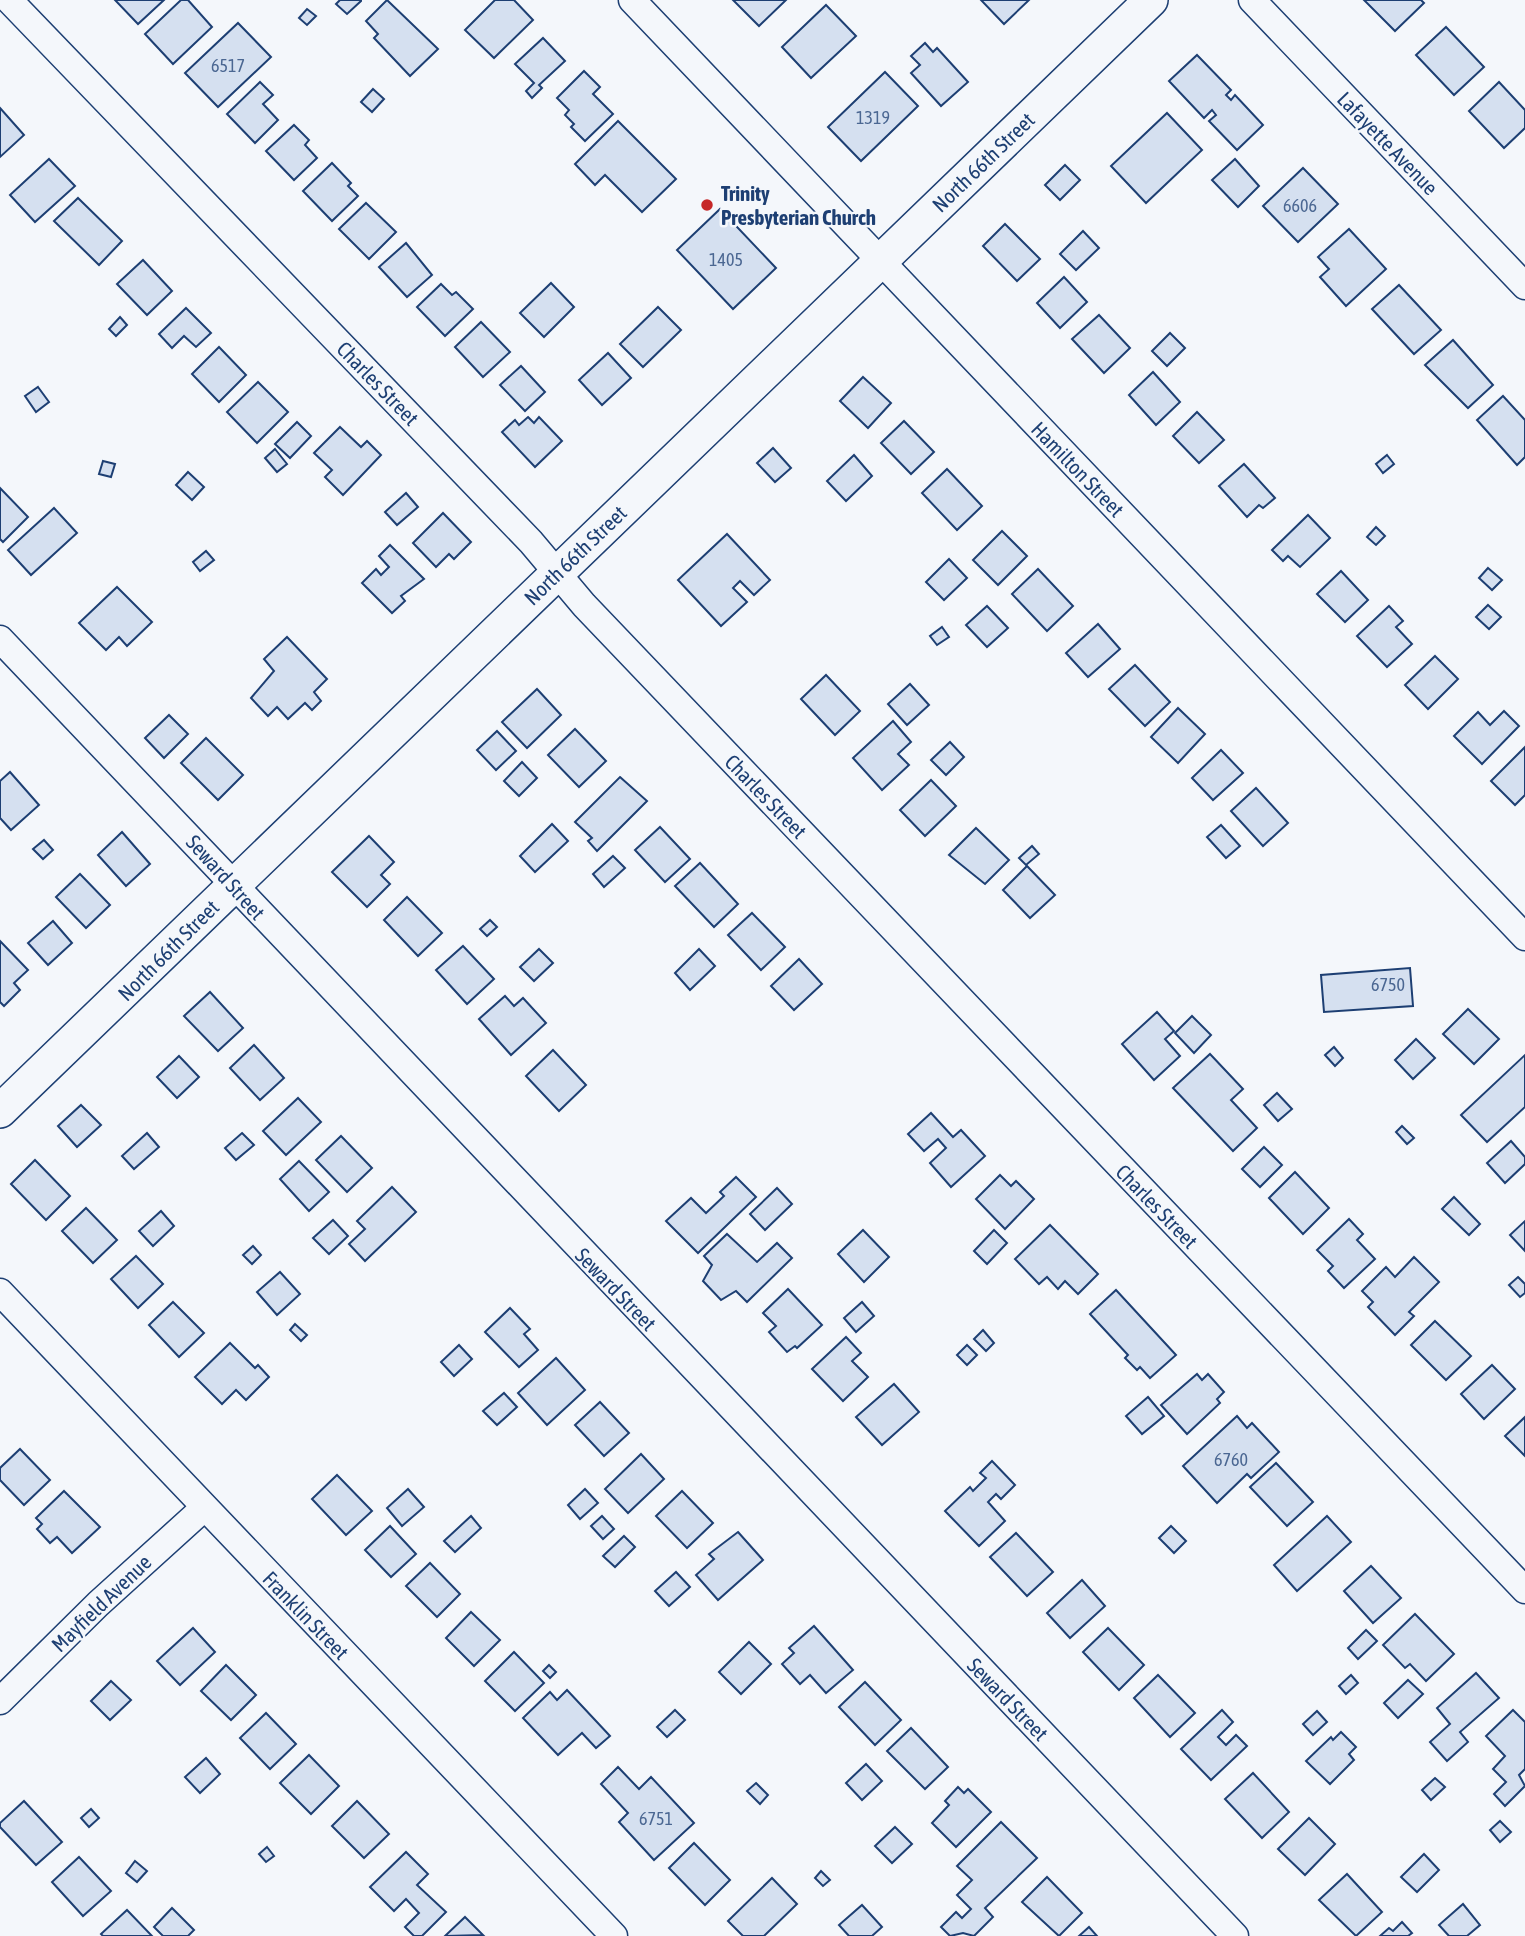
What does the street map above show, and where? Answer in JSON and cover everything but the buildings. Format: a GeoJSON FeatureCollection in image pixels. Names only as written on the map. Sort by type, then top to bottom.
{"type":"FeatureCollection","features":[{"type":"Feature","properties":{"kind":"street","name":"Charles Street"},"geometry":{"type":"LineString","coordinates":[[9,0],[1525,1590]]}},
{"type":"Feature","properties":{"kind":"street","name":"Hamilton Street"},"geometry":{"type":"LineString","coordinates":[[632,0],[1525,937]]}},
{"type":"Feature","properties":{"kind":"street","name":"North 66th Street"},"geometry":{"type":"LineString","coordinates":[[0,1111],[1151,0]]}},
{"type":"Feature","properties":{"kind":"street","name":"Lafayette Avenue"},"geometry":{"type":"LineString","coordinates":[[1252,0],[1525,286]]}},
{"type":"Feature","properties":{"kind":"street","name":"Seward Street"},"geometry":{"type":"LineString","coordinates":[[0,639],[1235,1936]]}},
{"type":"Feature","properties":{"kind":"street","name":"Franklin Street"},"geometry":{"type":"LineString","coordinates":[[0,1292],[614,1936]]}},
{"type":"Feature","properties":{"kind":"street","name":"Mayfield Avenue"},"geometry":{"type":"LineString","coordinates":[[0,1701],[97,1604],[204,1508]]}},
{"type":"Feature","properties":{"kind":"place","name":"Trinity Presbyterian Church"},"geometry":{"type":"Point","coordinates":[707,205]}}]}
